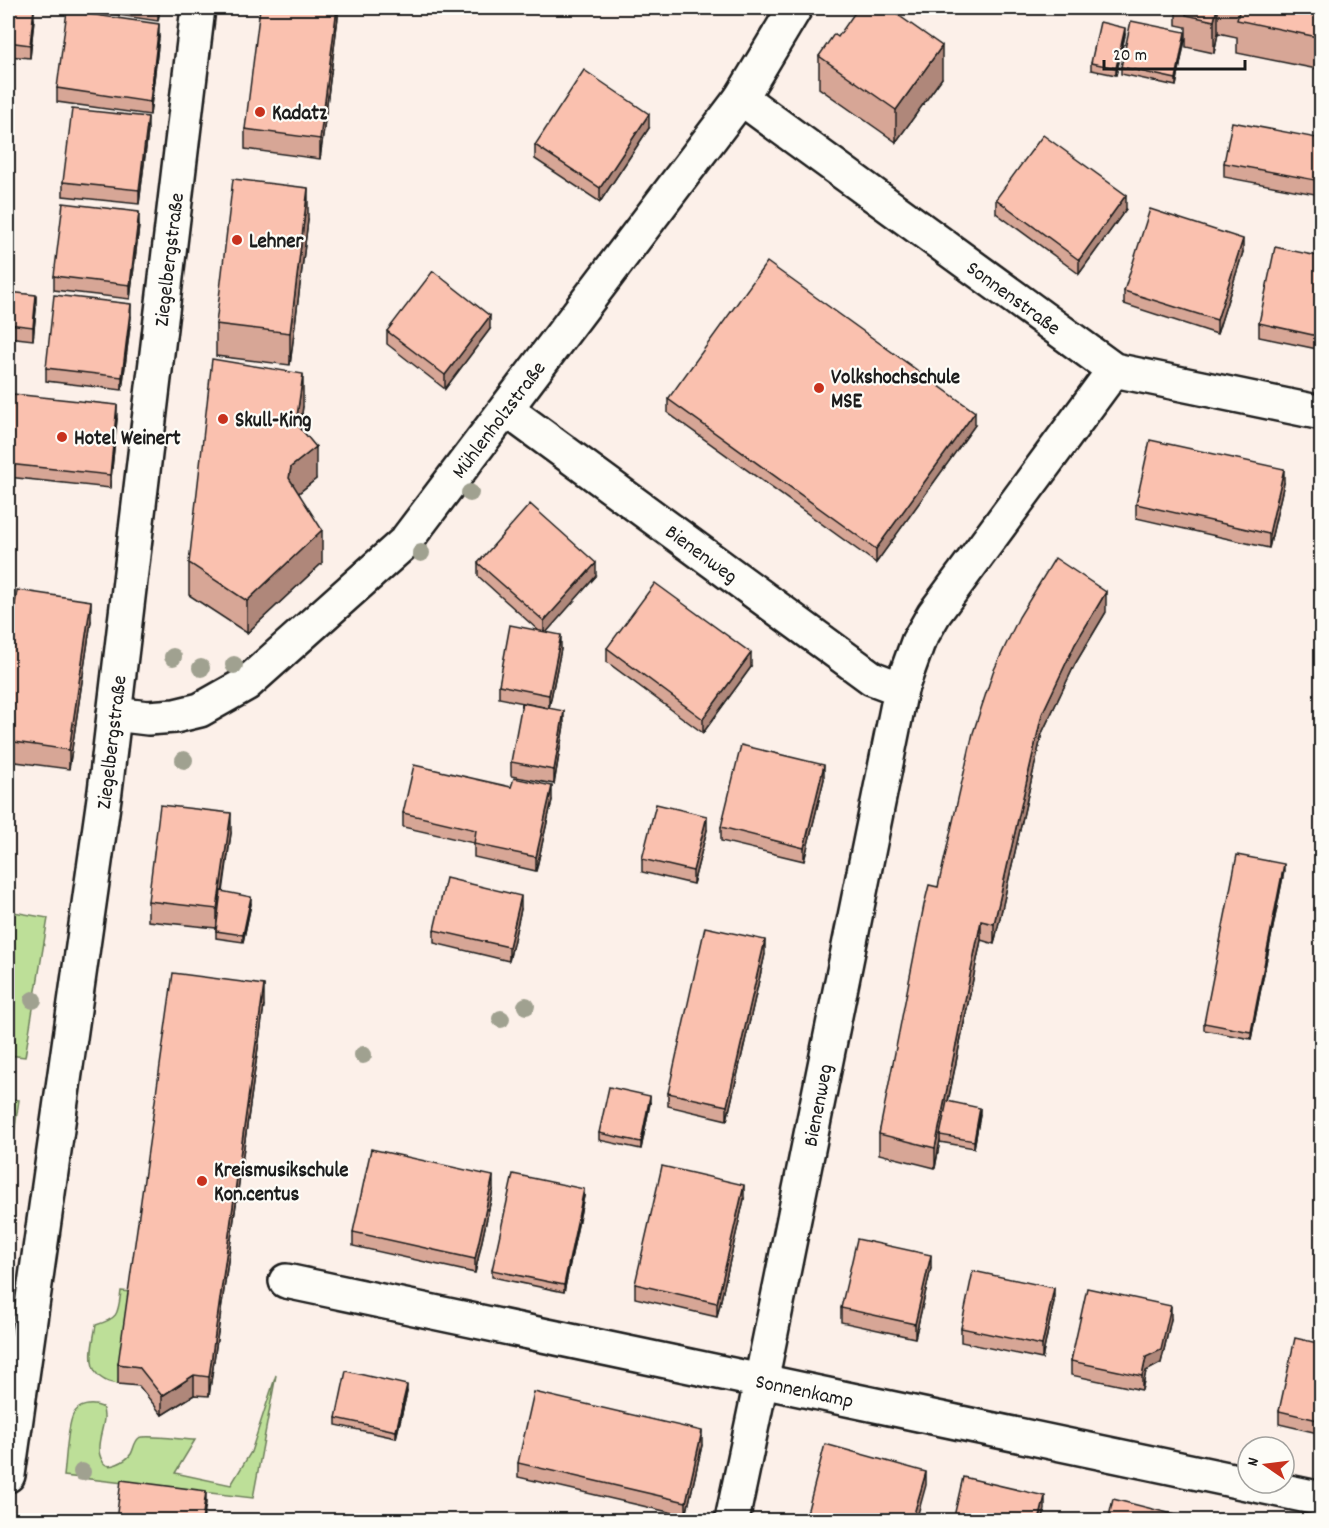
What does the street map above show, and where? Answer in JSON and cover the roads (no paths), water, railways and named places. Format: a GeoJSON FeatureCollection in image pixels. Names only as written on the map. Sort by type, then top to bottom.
{"type":"FeatureCollection","features":[{"type":"Feature","properties":{"kind":"street","name":"Ziegelbergstraße"},"geometry":{"type":"LineString","coordinates":[[8,1466],[114,714],[198,8]]}},
{"type":"Feature","properties":{"kind":"street","name":"Mühlenholzstraße"},"geometry":{"type":"LineString","coordinates":[[114,714],[148,718],[175,716],[200,710],[246,684],[405,542],[741,99],[795,8]]}},
{"type":"Feature","properties":{"kind":"street","name":"Sonnenstraße"},"geometry":{"type":"LineString","coordinates":[[741,99],[1114,370],[1322,413]]}},
{"type":"Feature","properties":{"kind":"street","name":"Bienenweg"},"geometry":{"type":"LineString","coordinates":[[732,1521],[901,690],[918,642],[934,614],[1114,370]]}},
{"type":"Feature","properties":{"kind":"street","name":"Bienenweg"},"geometry":{"type":"LineString","coordinates":[[507,410],[872,678],[901,690]]}},
{"type":"Feature","properties":{"kind":"street","name":"Sonnenkamp"},"geometry":{"type":"LineString","coordinates":[[285,1281],[1322,1499]]}},
{"type":"Feature","properties":{"kind":"place","name":"Kadatz"},"geometry":{"type":"Point","coordinates":[260,112]}},
{"type":"Feature","properties":{"kind":"place","name":"Lehner"},"geometry":{"type":"Point","coordinates":[237,240]}},
{"type":"Feature","properties":{"kind":"place","name":"Volkshochschule MSE"},"geometry":{"type":"Point","coordinates":[819,388]}},
{"type":"Feature","properties":{"kind":"place","name":"Skull-King"},"geometry":{"type":"Point","coordinates":[223,419]}},
{"type":"Feature","properties":{"kind":"place","name":"Hotel Weinert"},"geometry":{"type":"Point","coordinates":[62,437]}},
{"type":"Feature","properties":{"kind":"place","name":"Kreismusikschule Kon.centus"},"geometry":{"type":"Point","coordinates":[202,1181]}}]}
